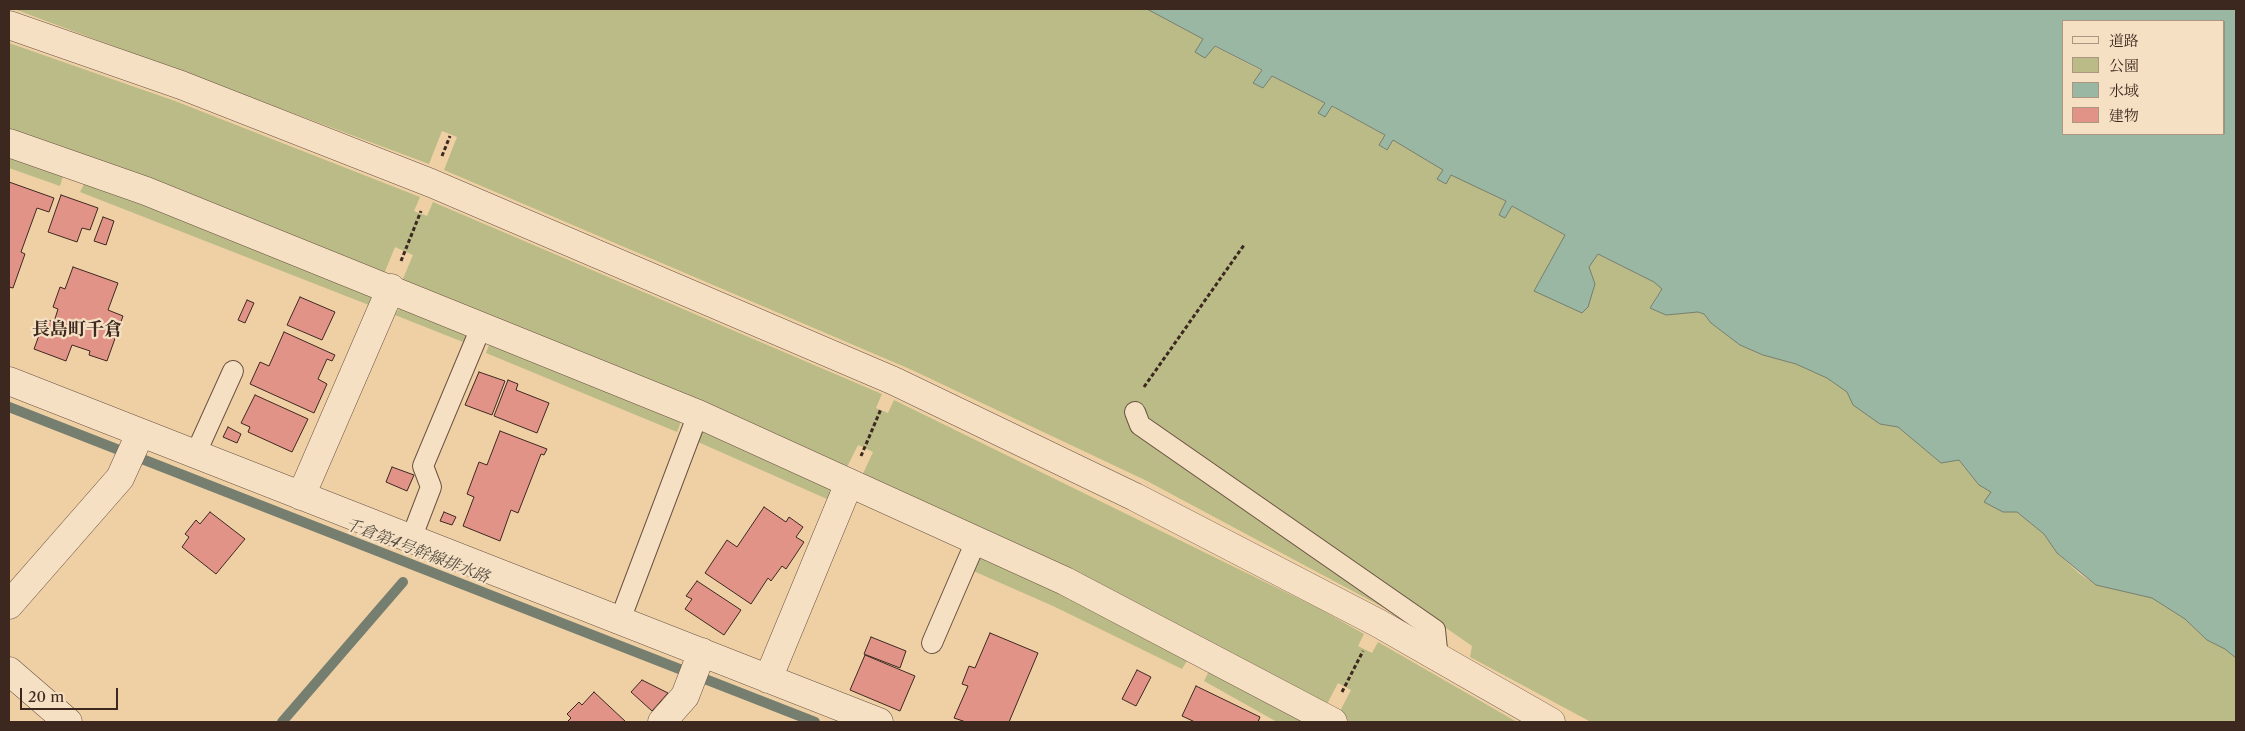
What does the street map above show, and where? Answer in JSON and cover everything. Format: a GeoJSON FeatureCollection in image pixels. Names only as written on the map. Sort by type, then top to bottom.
{"type":"FeatureCollection","features":[{"type":"Feature","properties":{"kind":"street"},"geometry":{"type":"LineString","coordinates":[[9,25],[181,84],[431,183],[894,381],[1135,497],[1378,623],[1551,722]]}},
{"type":"Feature","properties":{"kind":"street"},"geometry":{"type":"LineString","coordinates":[[9,143],[146,191],[391,288],[698,414],[1065,581],[1333,722]]}},
{"type":"Feature","properties":{"kind":"street"},"geometry":{"type":"LineString","coordinates":[[301,496],[391,288]]}},
{"type":"Feature","properties":{"kind":"street"},"geometry":{"type":"LineString","coordinates":[[9,381],[138,438],[195,455],[620,620],[695,669],[768,679],[878,722]]}},
{"type":"Feature","properties":{"kind":"street"},"geometry":{"type":"LineString","coordinates":[[9,605],[120,478],[138,438]]}},
{"type":"Feature","properties":{"kind":"street"},"geometry":{"type":"LineString","coordinates":[[768,679],[849,483]]}},
{"type":"Feature","properties":{"kind":"street"},"geometry":{"type":"LineString","coordinates":[[662,722],[685,696],[695,669]]}},
{"type":"Feature","properties":{"kind":"street"},"geometry":{"type":"LineString","coordinates":[[9,671],[68,722]]}},
{"type":"Feature","properties":{"kind":"lane"},"geometry":{"type":"LineString","coordinates":[[411,539],[430,487],[423,466],[482,325]]}},
{"type":"Feature","properties":{"kind":"lane"},"geometry":{"type":"LineString","coordinates":[[195,455],[233,371]]}},
{"type":"Feature","properties":{"kind":"lane"},"geometry":{"type":"LineString","coordinates":[[1135,412],[1140,424],[1435,630],[1438,658]]}},
{"type":"Feature","properties":{"kind":"lane"},"geometry":{"type":"LineString","coordinates":[[620,620],[698,414]]}},
{"type":"Feature","properties":{"kind":"lane"},"geometry":{"type":"LineString","coordinates":[[932,643],[976,541]]}},
{"type":"Feature","properties":{"kind":"path"},"geometry":{"type":"LineString","coordinates":[[405,251],[420,213]]}},
{"type":"Feature","properties":{"kind":"path"},"geometry":{"type":"LineString","coordinates":[[1135,412],[1138,395],[1244,245]]}},
{"type":"Feature","properties":{"kind":"path"},"geometry":{"type":"LineString","coordinates":[[864,448],[881,410]]}},
{"type":"Feature","properties":{"kind":"path"},"geometry":{"type":"LineString","coordinates":[[1345,686],[1364,649]]}},
{"type":"Feature","properties":{"kind":"green space"},"geometry":{"type":"Polygon","coordinates":[[[14,9],[1147,9],[1203,39],[1195,52],[1205,57],[1214,46],[1262,71],[1253,83],[1263,88],[1272,76],[1325,103],[1325,117],[1331,106],[1385,135],[1379,145],[1386,150],[1393,140],[1443,170],[1438,179],[1446,183],[1451,174],[1506,201],[1505,218],[1512,206],[1566,236],[1534,291],[1589,267],[1598,254],[1654,282],[1662,288],[1650,308],[1666,315],[1698,312],[1704,314],[1711,323],[1740,345],[1763,355],[1796,364],[1827,378],[1847,392],[1854,405],[1880,424],[1898,427],[1941,463],[1959,460],[1979,485],[1992,492],[1985,502],[2003,512],[2017,512],[2044,534],[2057,553],[2080,574],[2096,585],[2152,598],[2185,619],[2207,640],[2225,649],[2235,657],[2236,722],[1591,722],[1470,657],[1472,646],[1223,473],[1403,618],[1147,481],[912,370],[444,170],[457,137],[442,131],[429,164],[14,9]]]}},
{"type":"Feature","properties":{"kind":"green space"},"geometry":{"type":"Polygon","coordinates":[[[9,43],[175,101],[420,197],[414,211],[427,216],[433,202],[882,394],[876,408],[888,413],[894,400],[1320,609],[1364,634],[1358,646],[1372,653],[1378,642],[1517,722],[1351,722],[1338,715],[1351,690],[1338,683],[1325,708],[861,478],[873,452],[858,445],[845,471],[402,281],[413,255],[395,247],[384,274],[9,130],[9,43]]]}},
{"type":"Feature","properties":{"kind":"green space"},"geometry":{"type":"Polygon","coordinates":[[[9,151],[65,170],[60,186],[9,168],[9,151]]]}},
{"type":"Feature","properties":{"kind":"green space"},"geometry":{"type":"Polygon","coordinates":[[[86,180],[371,290],[374,307],[80,192],[86,180]]]}},
{"type":"Feature","properties":{"kind":"green space"},"geometry":{"type":"Polygon","coordinates":[[[410,303],[469,333],[463,342],[395,315],[398,310],[410,303]]]}},
{"type":"Feature","properties":{"kind":"green space"},"geometry":{"type":"Polygon","coordinates":[[[492,337],[682,419],[677,432],[486,353],[492,337]]]}},
{"type":"Feature","properties":{"kind":"green space"},"geometry":{"type":"Polygon","coordinates":[[[707,429],[831,483],[836,503],[698,442],[700,432],[707,429]]]}},
{"type":"Feature","properties":{"kind":"green space"},"geometry":{"type":"Polygon","coordinates":[[[979,554],[1190,656],[1182,669],[1053,606],[971,570],[979,554]]]}},
{"type":"Feature","properties":{"kind":"green space"},"geometry":{"type":"Polygon","coordinates":[[[1210,669],[1313,722],[1277,722],[1204,681],[1210,669]]]}},
{"type":"Feature","properties":{"kind":"water"},"geometry":{"type":"Polygon","coordinates":[[[1147,9],[2236,9],[2236,658],[2225,649],[2207,640],[2185,619],[2152,598],[2096,585],[2057,553],[2044,534],[2017,512],[2003,512],[1984,502],[1991,492],[1979,485],[1959,460],[1941,463],[1898,427],[1880,424],[1853,405],[1847,392],[1827,378],[1796,364],[1763,355],[1740,345],[1711,323],[1704,314],[1698,312],[1666,315],[1650,308],[1662,289],[1654,282],[1598,254],[1589,267],[1595,284],[1588,307],[1582,313],[1534,291],[1565,235],[1512,206],[1505,218],[1499,215],[1506,201],[1451,175],[1446,184],[1437,179],[1443,170],[1393,140],[1387,150],[1379,145],[1385,135],[1332,106],[1325,117],[1318,113],[1325,103],[1272,76],[1263,88],[1253,83],[1262,70],[1215,46],[1205,58],[1195,52],[1203,39],[1147,9]]]}},
{"type":"Feature","properties":{"kind":"building"},"geometry":{"type":"Polygon","coordinates":[[[9,182],[54,198],[49,212],[37,208],[21,252],[25,254],[13,288],[9,287],[9,182]]]}},
{"type":"Feature","properties":{"kind":"building"},"geometry":{"type":"Polygon","coordinates":[[[61,195],[98,208],[90,230],[82,228],[77,242],[48,232],[61,195]]]}},
{"type":"Feature","properties":{"kind":"building"},"geometry":{"type":"Polygon","coordinates":[[[103,217],[114,221],[106,245],[94,241],[103,217]]]}},
{"type":"Feature","properties":{"kind":"building"},"geometry":{"type":"Polygon","coordinates":[[[73,267],[118,283],[108,310],[123,316],[107,361],[89,355],[90,351],[72,345],[66,361],[34,349],[45,319],[54,322],[58,309],[53,307],[60,287],[65,289],[73,267]]]}},
{"type":"Feature","properties":{"kind":"building"},"geometry":{"type":"Polygon","coordinates":[[[300,297],[335,312],[322,340],[287,325],[300,297]]]}},
{"type":"Feature","properties":{"kind":"building"},"geometry":{"type":"Polygon","coordinates":[[[247,300],[254,303],[245,323],[238,320],[247,300]]]}},
{"type":"Feature","properties":{"kind":"building"},"geometry":{"type":"Polygon","coordinates":[[[284,332],[335,355],[332,361],[327,359],[318,379],[327,384],[314,413],[250,384],[260,362],[269,366],[284,332]]]}},
{"type":"Feature","properties":{"kind":"building"},"geometry":{"type":"Polygon","coordinates":[[[479,372],[505,381],[492,415],[465,405],[479,372]]]}},
{"type":"Feature","properties":{"kind":"building"},"geometry":{"type":"Polygon","coordinates":[[[508,380],[518,384],[516,390],[549,403],[537,433],[494,416],[508,380]]]}},
{"type":"Feature","properties":{"kind":"building"},"geometry":{"type":"Polygon","coordinates":[[[255,395],[308,419],[292,452],[248,432],[250,427],[241,423],[255,395]]]}},
{"type":"Feature","properties":{"kind":"building"},"geometry":{"type":"Polygon","coordinates":[[[228,427],[241,434],[237,443],[223,437],[228,427]]]}},
{"type":"Feature","properties":{"kind":"building"},"geometry":{"type":"Polygon","coordinates":[[[500,431],[547,449],[544,455],[541,454],[518,513],[511,510],[500,541],[463,526],[474,497],[467,494],[479,462],[487,465],[500,431]]]}},
{"type":"Feature","properties":{"kind":"building"},"geometry":{"type":"Polygon","coordinates":[[[392,467],[414,475],[407,491],[386,482],[392,467]]]}},
{"type":"Feature","properties":{"kind":"building"},"geometry":{"type":"Polygon","coordinates":[[[764,507],[786,522],[789,517],[803,527],[796,537],[804,542],[786,569],[782,566],[771,581],[768,578],[751,604],[705,573],[727,540],[737,547],[764,507]]]}},
{"type":"Feature","properties":{"kind":"building"},"geometry":{"type":"Polygon","coordinates":[[[210,512],[245,539],[216,574],[182,547],[189,537],[185,534],[196,520],[200,524],[210,512]]]}},
{"type":"Feature","properties":{"kind":"building"},"geometry":{"type":"Polygon","coordinates":[[[444,512],[456,517],[452,525],[440,521],[444,512]]]}},
{"type":"Feature","properties":{"kind":"building"},"geometry":{"type":"Polygon","coordinates":[[[697,581],[741,610],[724,635],[685,609],[692,599],[686,596],[697,581]]]}},
{"type":"Feature","properties":{"kind":"building"},"geometry":{"type":"Polygon","coordinates":[[[990,633],[1038,653],[1009,722],[966,722],[954,718],[968,686],[962,684],[969,666],[975,668],[990,633]]]}},
{"type":"Feature","properties":{"kind":"building"},"geometry":{"type":"Polygon","coordinates":[[[871,637],[906,651],[900,668],[864,654],[871,637]]]}},
{"type":"Feature","properties":{"kind":"building"},"geometry":{"type":"Polygon","coordinates":[[[865,655],[915,676],[900,711],[850,690],[865,655]]]}},
{"type":"Feature","properties":{"kind":"building"},"geometry":{"type":"Polygon","coordinates":[[[1137,670],[1151,677],[1136,706],[1122,699],[1137,670]]]}},
{"type":"Feature","properties":{"kind":"building"},"geometry":{"type":"Polygon","coordinates":[[[642,680],[668,693],[652,711],[631,692],[642,680]]]}},
{"type":"Feature","properties":{"kind":"building"},"geometry":{"type":"Polygon","coordinates":[[[1196,686],[1260,717],[1258,722],[1195,722],[1182,716],[1196,686]]]}},
{"type":"Feature","properties":{"kind":"building"},"geometry":{"type":"Polygon","coordinates":[[[594,692],[626,722],[567,722],[571,718],[567,714],[579,702],[582,705],[594,692]]]}},
{"type":"Feature","properties":{"kind":"waterway","name":"千倉第4号幹線排水路"},"geometry":{"type":"LineString","coordinates":[[9,407],[815,722]]}},
{"type":"Feature","properties":{"kind":"waterway"},"geometry":{"type":"LineString","coordinates":[[282,722],[403,582]]}},
{"type":"Feature","properties":{"kind":"district","name":"長島町千倉"},"geometry":{"type":"Point","coordinates":[77,330]}}]}
